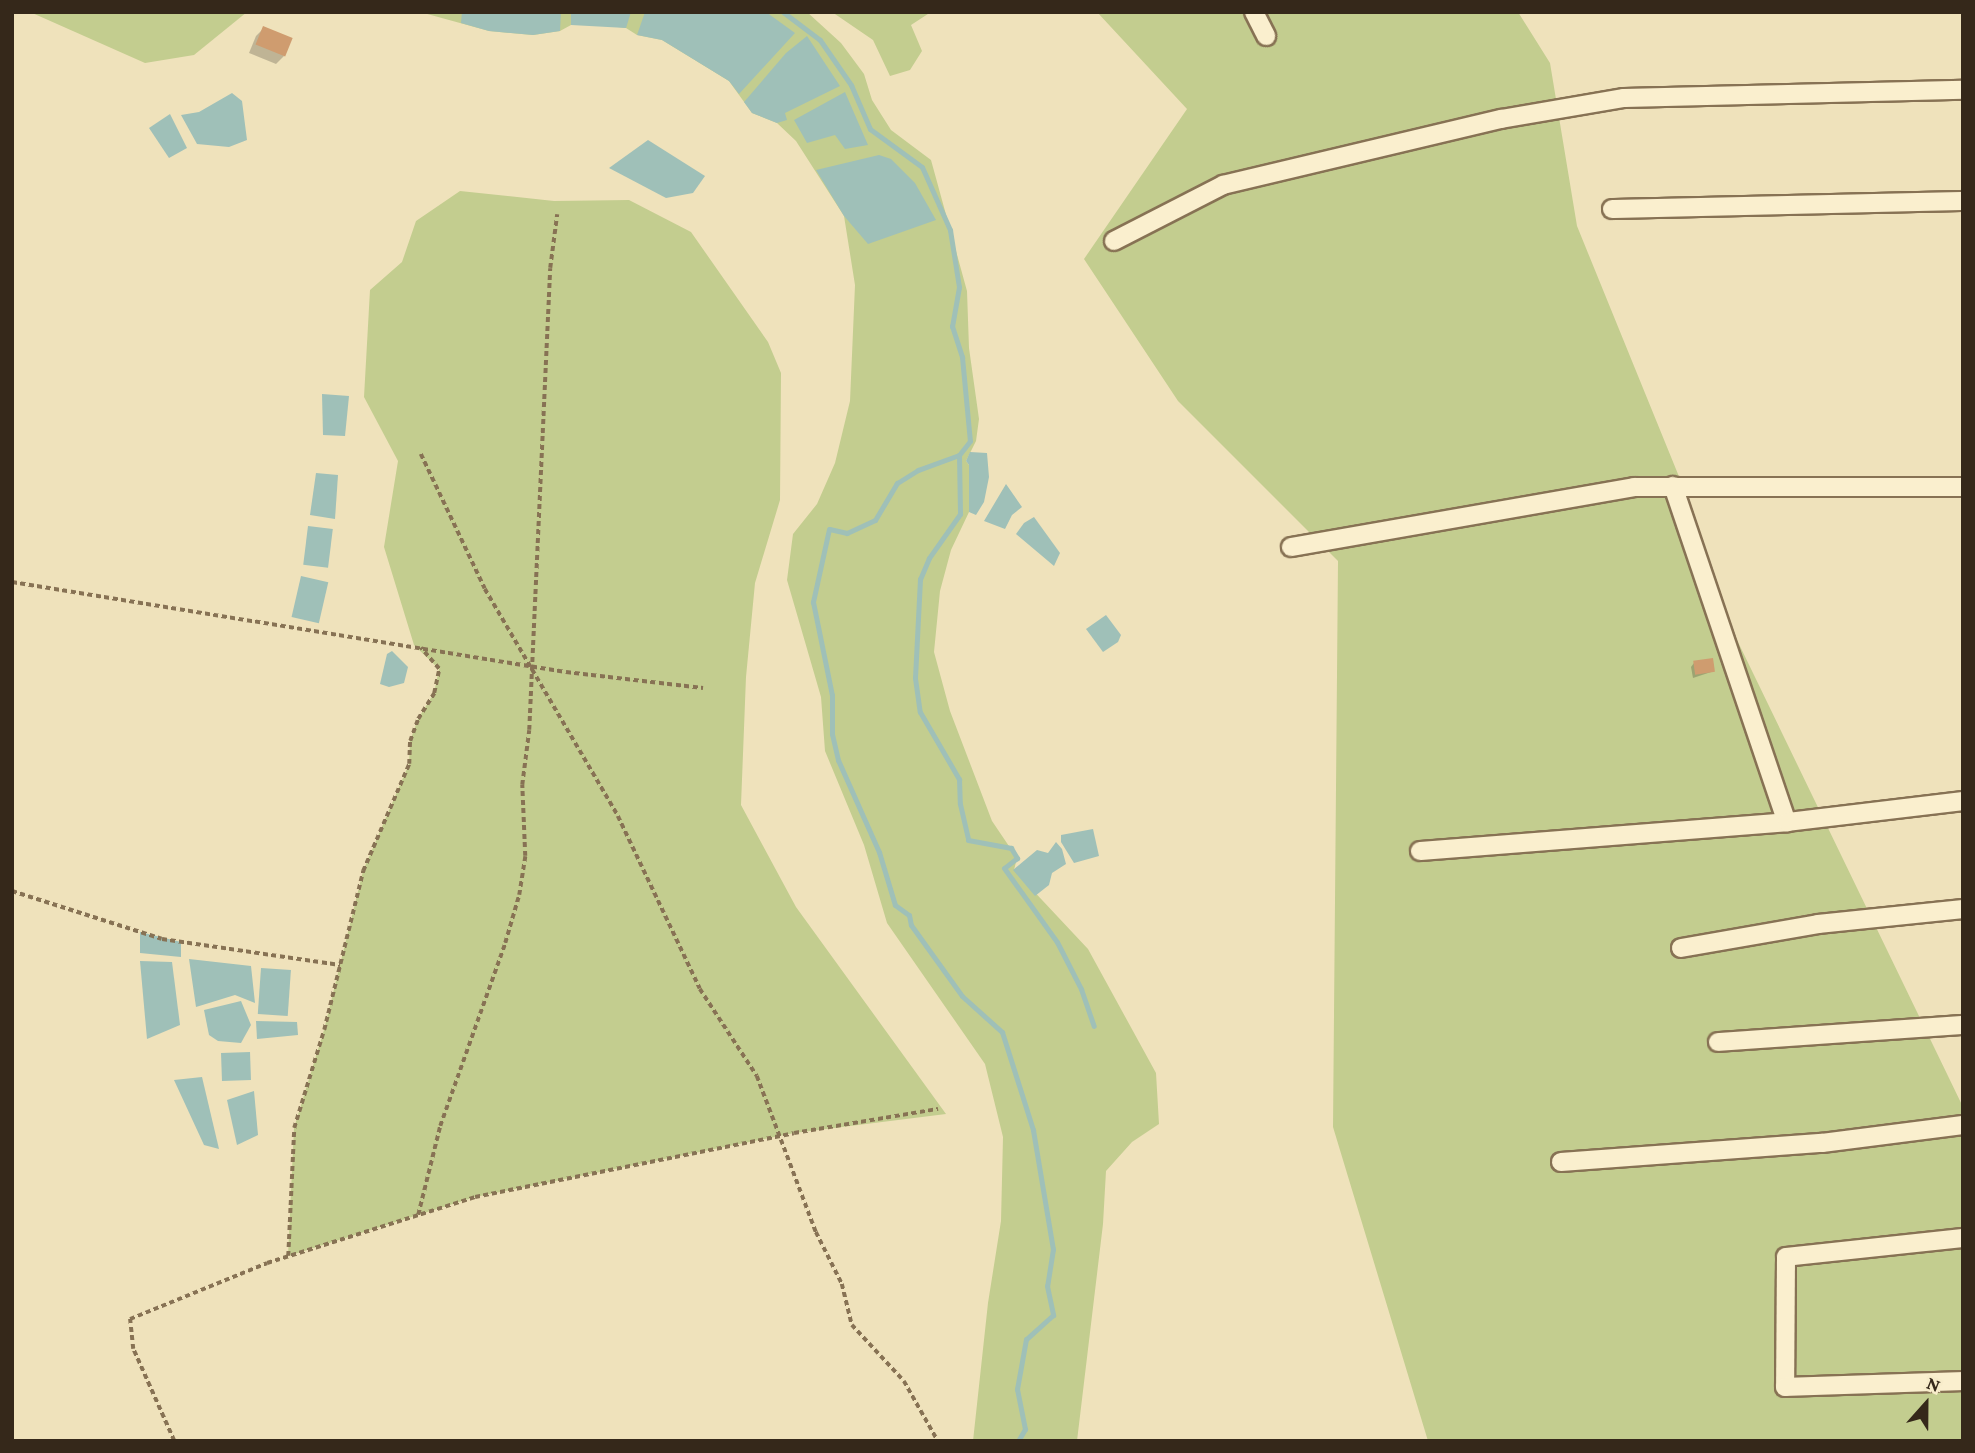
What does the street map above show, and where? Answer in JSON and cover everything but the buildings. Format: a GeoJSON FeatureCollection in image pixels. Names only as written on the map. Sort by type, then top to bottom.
{"type":"FeatureCollection","features":[{"type":"Feature","properties":{"kind":"street"},"geometry":{"type":"LineString","coordinates":[[1254,12],[1266,36]]}},
{"type":"Feature","properties":{"kind":"street"},"geometry":{"type":"LineString","coordinates":[[1114,241],[1223,185],[1502,118],[1624,98],[1963,90]]}},
{"type":"Feature","properties":{"kind":"street"},"geometry":{"type":"LineString","coordinates":[[1612,209],[1963,201]]}},
{"type":"Feature","properties":{"kind":"street"},"geometry":{"type":"LineString","coordinates":[[1291,547],[1634,486],[1963,487]]}},
{"type":"Feature","properties":{"kind":"street"},"geometry":{"type":"LineString","coordinates":[[1673,486],[1787,822]]}},
{"type":"Feature","properties":{"kind":"street"},"geometry":{"type":"LineString","coordinates":[[1420,851],[1787,822],[1963,801]]}},
{"type":"Feature","properties":{"kind":"street"},"geometry":{"type":"LineString","coordinates":[[1682,948],[1818,924],[1963,909]]}},
{"type":"Feature","properties":{"kind":"street"},"geometry":{"type":"LineString","coordinates":[[1718,1042],[1963,1025]]}},
{"type":"Feature","properties":{"kind":"street"},"geometry":{"type":"LineString","coordinates":[[1561,1162],[1822,1143],[1963,1125]]}},
{"type":"Feature","properties":{"kind":"street"},"geometry":{"type":"LineString","coordinates":[[1963,1238],[1786,1256],[1784,1387],[1963,1381]]}},
{"type":"Feature","properties":{"kind":"path"},"geometry":{"type":"LineString","coordinates":[[418,1215],[440,1126],[505,943],[519,895],[525,856],[522,785],[529,730],[550,268],[557,214]]}},
{"type":"Feature","properties":{"kind":"path"},"geometry":{"type":"LineString","coordinates":[[421,454],[485,589],[618,816],[700,989],[757,1076],[817,1232],[842,1284],[852,1325],[904,1381],[938,1441]]}},
{"type":"Feature","properties":{"kind":"path"},"geometry":{"type":"LineString","coordinates":[[12,582],[531,666],[703,688]]}},
{"type":"Feature","properties":{"kind":"path"},"geometry":{"type":"LineString","coordinates":[[288,1256],[294,1128],[340,965],[363,871],[409,764],[410,741],[418,719],[434,693],[439,669],[420,647]]}},
{"type":"Feature","properties":{"kind":"path"},"geometry":{"type":"LineString","coordinates":[[12,891],[162,939],[340,965]]}},
{"type":"Feature","properties":{"kind":"path"},"geometry":{"type":"LineString","coordinates":[[174,1441],[133,1349],[130,1319],[288,1256],[475,1197],[782,1136],[938,1109]]}},
{"type":"Feature","properties":{"kind":"green space"},"geometry":{"type":"Polygon","coordinates":[[[30,12],[247,12],[194,55],[145,63],[30,12]]]}},
{"type":"Feature","properties":{"kind":"green space"},"geometry":{"type":"Polygon","coordinates":[[[420,12],[807,12],[841,43],[864,74],[872,100],[891,130],[931,160],[967,291],[969,348],[979,419],[976,441],[966,461],[969,465],[969,512],[951,550],[940,591],[934,652],[950,711],[992,821],[1017,858],[1014,870],[1088,949],[1156,1073],[1159,1124],[1132,1142],[1106,1171],[1103,1224],[1077,1441],[973,1441],[988,1303],[1001,1221],[1003,1137],[985,1064],[887,923],[864,845],[825,751],[821,697],[787,580],[793,534],[817,504],[835,463],[850,401],[855,285],[844,216],[796,141],[777,123],[752,113],[729,81],[662,40],[637,35],[626,28],[602,25],[571,25],[560,31],[533,35],[489,31],[420,12]]]}},
{"type":"Feature","properties":{"kind":"green space"},"geometry":{"type":"Polygon","coordinates":[[[832,12],[931,12],[911,25],[922,51],[910,70],[890,76],[873,40],[832,12]]]}},
{"type":"Feature","properties":{"kind":"green space"},"geometry":{"type":"Polygon","coordinates":[[[1097,12],[1518,12],[1550,63],[1577,226],[1680,479],[1737,640],[1963,1107],[1963,1441],[1428,1441],[1333,1127],[1338,561],[1178,401],[1084,259],[1187,109],[1097,12]]]}},
{"type":"Feature","properties":{"kind":"green space"},"geometry":{"type":"Polygon","coordinates":[[[460,191],[554,201],[629,200],[691,232],[768,342],[781,373],[780,500],[755,583],[746,677],[741,805],[796,907],[946,1114],[794,1133],[475,1197],[288,1256],[294,1128],[324,1030],[363,871],[409,764],[410,741],[418,719],[434,693],[439,669],[414,645],[384,547],[398,461],[364,397],[370,290],[402,262],[416,221],[460,191]]]}},
{"type":"Feature","properties":{"kind":"water"},"geometry":{"type":"Polygon","coordinates":[[[462,12],[561,12],[560,31],[533,35],[489,31],[461,23],[462,12]]]}},
{"type":"Feature","properties":{"kind":"water"},"geometry":{"type":"Polygon","coordinates":[[[571,12],[631,12],[626,28],[571,25],[571,12]]]}},
{"type":"Feature","properties":{"kind":"water"},"geometry":{"type":"Polygon","coordinates":[[[645,12],[766,12],[795,33],[739,94],[729,81],[662,40],[637,35],[645,12]]]}},
{"type":"Feature","properties":{"kind":"water"},"geometry":{"type":"Polygon","coordinates":[[[807,36],[840,86],[785,113],[787,120],[777,123],[752,113],[744,102],[786,53],[807,36]]]}},
{"type":"Feature","properties":{"kind":"water"},"geometry":{"type":"Polygon","coordinates":[[[845,92],[868,145],[845,149],[835,135],[807,143],[794,120],[845,92]]]}},
{"type":"Feature","properties":{"kind":"water"},"geometry":{"type":"Polygon","coordinates":[[[232,93],[242,101],[247,140],[229,147],[197,144],[181,115],[199,112],[232,93]]]}},
{"type":"Feature","properties":{"kind":"water"},"geometry":{"type":"Polygon","coordinates":[[[170,114],[187,148],[169,158],[149,128],[170,114]]]}},
{"type":"Feature","properties":{"kind":"water"},"geometry":{"type":"Polygon","coordinates":[[[648,140],[705,176],[693,193],[666,198],[609,168],[648,140]]]}},
{"type":"Feature","properties":{"kind":"water"},"geometry":{"type":"Polygon","coordinates":[[[879,155],[891,159],[915,183],[936,220],[868,244],[844,216],[816,170],[879,155]]]}},
{"type":"Feature","properties":{"kind":"water"},"geometry":{"type":"Polygon","coordinates":[[[322,394],[349,396],[345,436],[323,435],[322,394]]]}},
{"type":"Feature","properties":{"kind":"water"},"geometry":{"type":"Polygon","coordinates":[[[970,452],[987,453],[989,477],[984,502],[976,515],[969,512],[969,465],[966,461],[970,452]]]}},
{"type":"Feature","properties":{"kind":"water"},"geometry":{"type":"Polygon","coordinates":[[[316,473],[338,475],[335,519],[310,515],[316,473]]]}},
{"type":"Feature","properties":{"kind":"water"},"geometry":{"type":"Polygon","coordinates":[[[1006,484],[1022,507],[1012,515],[1005,529],[984,521],[1006,484]]]}},
{"type":"Feature","properties":{"kind":"water"},"geometry":{"type":"Polygon","coordinates":[[[1034,517],[1060,553],[1054,566],[1016,534],[1024,523],[1034,517]]]}},
{"type":"Feature","properties":{"kind":"water"},"geometry":{"type":"Polygon","coordinates":[[[308,526],[333,529],[328,568],[303,565],[308,526]]]}},
{"type":"Feature","properties":{"kind":"water"},"geometry":{"type":"Polygon","coordinates":[[[301,576],[328,582],[319,623],[292,617],[301,576]]]}},
{"type":"Feature","properties":{"kind":"water"},"geometry":{"type":"Polygon","coordinates":[[[1106,615],[1121,635],[1118,642],[1103,652],[1086,629],[1106,615]]]}},
{"type":"Feature","properties":{"kind":"water"},"geometry":{"type":"Polygon","coordinates":[[[392,651],[408,667],[404,683],[389,687],[380,684],[387,654],[392,651]]]}},
{"type":"Feature","properties":{"kind":"water"},"geometry":{"type":"Polygon","coordinates":[[[1093,829],[1099,856],[1074,863],[1061,842],[1061,835],[1093,829]]]}},
{"type":"Feature","properties":{"kind":"water"},"geometry":{"type":"Polygon","coordinates":[[[1056,842],[1062,849],[1066,864],[1052,873],[1049,885],[1035,896],[1013,870],[1037,850],[1048,853],[1056,842]]]}},
{"type":"Feature","properties":{"kind":"water"},"geometry":{"type":"Polygon","coordinates":[[[140,932],[181,942],[181,957],[140,953],[140,932]]]}},
{"type":"Feature","properties":{"kind":"water"},"geometry":{"type":"Polygon","coordinates":[[[189,959],[251,966],[255,1003],[235,995],[196,1007],[189,959]]]}},
{"type":"Feature","properties":{"kind":"water"},"geometry":{"type":"Polygon","coordinates":[[[140,961],[172,962],[180,1025],[147,1039],[140,961]]]}},
{"type":"Feature","properties":{"kind":"water"},"geometry":{"type":"Polygon","coordinates":[[[261,968],[291,970],[288,1016],[258,1014],[261,968]]]}},
{"type":"Feature","properties":{"kind":"water"},"geometry":{"type":"Polygon","coordinates":[[[241,1001],[251,1025],[241,1043],[218,1041],[209,1035],[204,1010],[241,1001]]]}},
{"type":"Feature","properties":{"kind":"water"},"geometry":{"type":"Polygon","coordinates":[[[256,1021],[297,1022],[298,1035],[257,1039],[256,1021]]]}},
{"type":"Feature","properties":{"kind":"water"},"geometry":{"type":"Polygon","coordinates":[[[250,1052],[251,1080],[222,1081],[221,1053],[250,1052]]]}},
{"type":"Feature","properties":{"kind":"water"},"geometry":{"type":"Polygon","coordinates":[[[202,1077],[219,1149],[204,1145],[174,1080],[202,1077]]]}},
{"type":"Feature","properties":{"kind":"water"},"geometry":{"type":"Polygon","coordinates":[[[254,1091],[258,1135],[237,1145],[227,1100],[254,1091]]]}},
{"type":"Feature","properties":{"kind":"waterway"},"geometry":{"type":"LineString","coordinates":[[783,12],[820,40],[851,85],[870,129],[922,167],[950,230],[959,287],[952,326],[962,357],[970,441],[959,455],[960,514],[929,558],[920,579],[915,678],[920,712],[959,779],[960,804],[968,840],[1011,848],[1017,858],[1004,868],[1057,942],[1081,989],[1094,1026]]}},
{"type":"Feature","properties":{"kind":"waterway"},"geometry":{"type":"LineString","coordinates":[[959,455],[918,470],[897,483],[875,520],[847,533],[829,529],[813,602],[832,695],[832,734],[838,760],[879,852],[895,905],[909,915],[911,925],[962,996],[1002,1032],[1033,1130],[1053,1249],[1047,1286],[1053,1315],[1026,1339],[1017,1389],[1025,1429],[1018,1441]]}}]}
